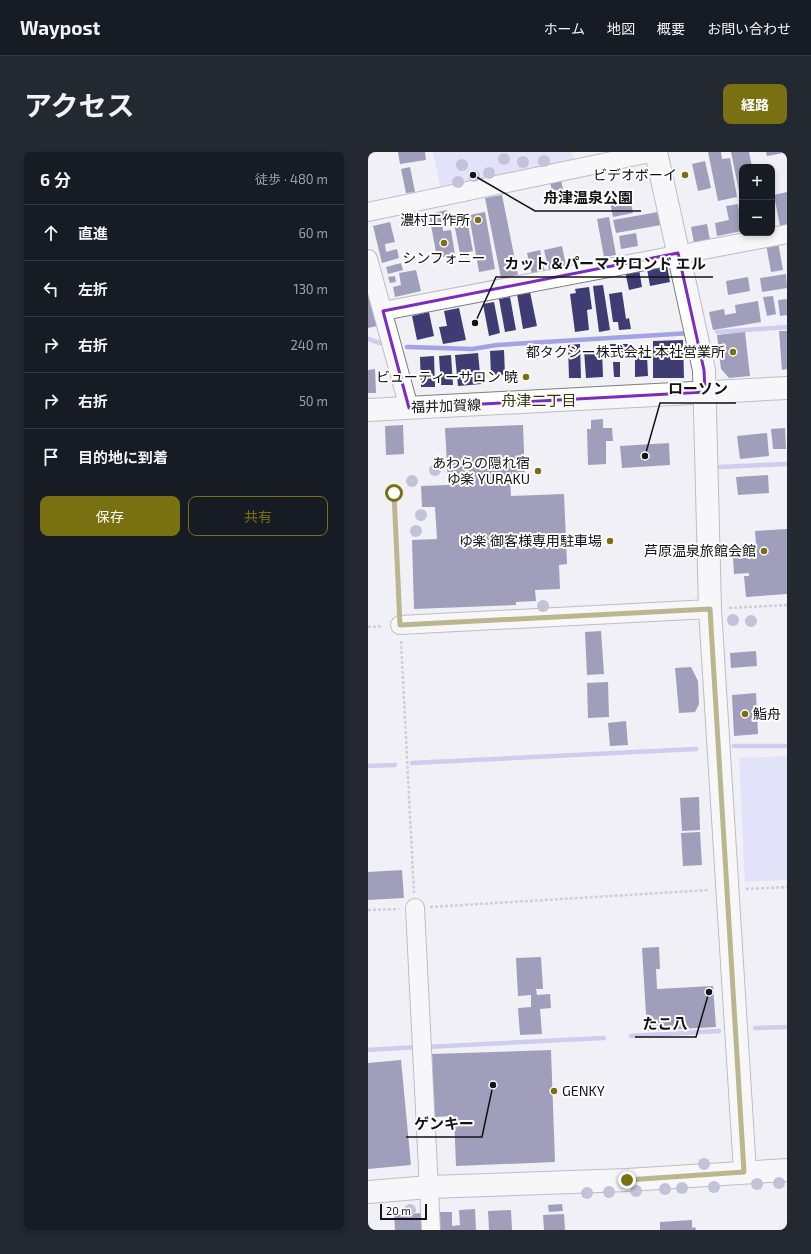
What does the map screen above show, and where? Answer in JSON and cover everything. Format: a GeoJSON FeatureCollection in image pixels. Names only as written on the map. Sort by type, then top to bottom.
{"type":"FeatureCollection","features":[{"type":"Feature","properties":{"kind":"street"},"geometry":{"type":"LineString","coordinates":[[368,212],[655,152],[704,370],[710,609],[744,1172]]}},
{"type":"Feature","properties":{"kind":"street"},"geometry":{"type":"LineString","coordinates":[[383,311],[787,234]]}},
{"type":"Feature","properties":{"kind":"street"},"geometry":{"type":"LineString","coordinates":[[368,259],[409,408]]}},
{"type":"Feature","properties":{"kind":"street","name":"福井加賀線"},"geometry":{"type":"LineString","coordinates":[[368,410],[787,388]]}},
{"type":"Feature","properties":{"kind":"street"},"geometry":{"type":"LineString","coordinates":[[400,625],[710,609]]}},
{"type":"Feature","properties":{"kind":"street"},"geometry":{"type":"LineString","coordinates":[[415,908],[431,1230]]}},
{"type":"Feature","properties":{"kind":"street"},"geometry":{"type":"LineString","coordinates":[[368,1192],[429,1187],[627,1180],[787,1170]]}},
{"type":"Feature","properties":{"kind":"path"},"geometry":{"type":"LineString","coordinates":[[394,493],[415,908]]}},
{"type":"Feature","properties":{"kind":"path"},"geometry":{"type":"LineString","coordinates":[[710,609],[787,605]]}},
{"type":"Feature","properties":{"kind":"path"},"geometry":{"type":"LineString","coordinates":[[368,910],[727,889],[787,887]]}},
{"type":"Feature","properties":{"kind":"highlighted area"},"geometry":{"type":"Polygon","coordinates":[[[678,253],[704,370],[705,392],[409,408],[383,311],[678,253]]]}},
{"type":"Feature","properties":{"kind":"shaded area"},"geometry":{"type":"Polygon","coordinates":[[[433,152],[572,152],[574,161],[441,190],[433,152]]]}},
{"type":"Feature","properties":{"kind":"shaded area"},"geometry":{"type":"Polygon","coordinates":[[[787,756],[787,880],[745,882],[739,758],[787,756]]]}},
{"type":"Feature","properties":{"kind":"building"},"geometry":{"type":"Polygon","coordinates":[[[398,152],[425,152],[426,160],[400,164],[398,152]]]}},
{"type":"Feature","properties":{"kind":"building"},"geometry":{"type":"Polygon","coordinates":[[[708,152],[721,152],[722,159],[730,158],[737,197],[718,201],[708,152]]]}},
{"type":"Feature","properties":{"kind":"building"},"geometry":{"type":"Polygon","coordinates":[[[731,152],[749,152],[751,164],[739,164],[739,191],[731,152]]]}},
{"type":"Feature","properties":{"kind":"building"},"geometry":{"type":"Polygon","coordinates":[[[766,152],[783,152],[783,153],[767,156],[766,152]]]}},
{"type":"Feature","properties":{"kind":"building"},"geometry":{"type":"Polygon","coordinates":[[[705,161],[711,188],[698,191],[692,164],[705,161]]]}},
{"type":"Feature","properties":{"kind":"building"},"geometry":{"type":"Polygon","coordinates":[[[410,167],[415,192],[406,193],[401,169],[410,167]]]}},
{"type":"Feature","properties":{"kind":"building"},"geometry":{"type":"Polygon","coordinates":[[[561,180],[566,203],[555,205],[550,182],[561,180]]]}},
{"type":"Feature","properties":{"kind":"building"},"geometry":{"type":"Polygon","coordinates":[[[629,192],[633,213],[613,217],[609,197],[629,192]]]}},
{"type":"Feature","properties":{"kind":"building"},"geometry":{"type":"Polygon","coordinates":[[[787,192],[787,224],[780,226],[775,200],[775,195],[787,192]]]}},
{"type":"Feature","properties":{"kind":"building"},"geometry":{"type":"Polygon","coordinates":[[[502,195],[518,275],[501,278],[485,198],[502,195]]]}},
{"type":"Feature","properties":{"kind":"building"},"geometry":{"type":"Polygon","coordinates":[[[738,204],[739,232],[717,236],[715,223],[729,220],[726,206],[738,204]]]}},
{"type":"Feature","properties":{"kind":"building","name":"シンフォニー"},"geometry":{"type":"Polygon","coordinates":[[[447,210],[448,219],[442,220],[443,231],[451,230],[455,255],[437,258],[429,214],[447,210]]]}},
{"type":"Feature","properties":{"kind":"building"},"geometry":{"type":"Polygon","coordinates":[[[485,212],[495,269],[479,272],[469,215],[485,212]]]}},
{"type":"Feature","properties":{"kind":"building"},"geometry":{"type":"Polygon","coordinates":[[[658,212],[661,225],[616,233],[613,220],[658,212]]]}},
{"type":"Feature","properties":{"kind":"building"},"geometry":{"type":"Polygon","coordinates":[[[609,217],[616,255],[604,257],[597,219],[609,217]]]}},
{"type":"Feature","properties":{"kind":"building"},"geometry":{"type":"Polygon","coordinates":[[[467,220],[473,251],[460,254],[454,223],[467,220]]]}},
{"type":"Feature","properties":{"kind":"building"},"geometry":{"type":"Polygon","coordinates":[[[390,222],[395,242],[385,244],[386,252],[397,249],[399,258],[382,263],[373,226],[390,222]]]}},
{"type":"Feature","properties":{"kind":"building"},"geometry":{"type":"Polygon","coordinates":[[[707,224],[710,240],[694,243],[691,227],[707,224]]]}},
{"type":"Feature","properties":{"kind":"building"},"geometry":{"type":"Polygon","coordinates":[[[636,233],[638,246],[621,249],[619,236],[636,233]]]}},
{"type":"Feature","properties":{"kind":"building"},"geometry":{"type":"Polygon","coordinates":[[[778,242],[783,270],[771,272],[766,244],[778,242]]]}},
{"type":"Feature","properties":{"kind":"building"},"geometry":{"type":"Polygon","coordinates":[[[562,246],[566,266],[549,270],[544,250],[562,246]]]}},
{"type":"Feature","properties":{"kind":"building"},"geometry":{"type":"Polygon","coordinates":[[[540,250],[545,272],[532,275],[527,253],[540,250]]]}},
{"type":"Feature","properties":{"kind":"building"},"geometry":{"type":"Polygon","coordinates":[[[401,263],[403,270],[388,274],[386,267],[401,263]]]}},
{"type":"Feature","properties":{"kind":"building"},"geometry":{"type":"Polygon","coordinates":[[[667,265],[670,282],[650,286],[647,269],[667,265]]]}},
{"type":"Feature","properties":{"kind":"building"},"geometry":{"type":"Polygon","coordinates":[[[639,269],[642,287],[629,290],[625,271],[639,269]]]}},
{"type":"Feature","properties":{"kind":"building"},"geometry":{"type":"Polygon","coordinates":[[[416,270],[421,291],[395,297],[393,287],[401,285],[399,273],[416,270]]]}},
{"type":"Feature","properties":{"kind":"building"},"geometry":{"type":"Polygon","coordinates":[[[786,274],[787,288],[762,292],[760,278],[786,274]]]}},
{"type":"Feature","properties":{"kind":"building"},"geometry":{"type":"Polygon","coordinates":[[[395,276],[396,282],[390,283],[388,277],[395,276]]]}},
{"type":"Feature","properties":{"kind":"building"},"geometry":{"type":"Polygon","coordinates":[[[748,277],[750,291],[728,295],[726,281],[748,277]]]}},
{"type":"Feature","properties":{"kind":"building"},"geometry":{"type":"Polygon","coordinates":[[[603,285],[610,330],[599,332],[593,286],[603,285]]]}},
{"type":"Feature","properties":{"kind":"building"},"geometry":{"type":"Polygon","coordinates":[[[589,287],[592,309],[587,310],[589,330],[575,332],[570,294],[576,293],[575,289],[589,287]]]}},
{"type":"Feature","properties":{"kind":"building"},"geometry":{"type":"Polygon","coordinates":[[[530,292],[537,326],[523,329],[517,294],[530,292]]]}},
{"type":"Feature","properties":{"kind":"building"},"geometry":{"type":"Polygon","coordinates":[[[622,292],[626,319],[629,318],[631,329],[619,330],[618,322],[613,322],[609,294],[622,292]]]}},
{"type":"Feature","properties":{"kind":"building"},"geometry":{"type":"Polygon","coordinates":[[[368,294],[377,326],[368,328],[368,294]]]}},
{"type":"Feature","properties":{"kind":"building"},"geometry":{"type":"Polygon","coordinates":[[[773,296],[776,314],[767,316],[763,297],[773,296]]]}},
{"type":"Feature","properties":{"kind":"building"},"geometry":{"type":"Polygon","coordinates":[[[510,297],[516,330],[505,332],[499,299],[510,297]]]}},
{"type":"Feature","properties":{"kind":"building"},"geometry":{"type":"Polygon","coordinates":[[[787,299],[787,315],[780,316],[778,300],[787,299]]]}},
{"type":"Feature","properties":{"kind":"building"},"geometry":{"type":"Polygon","coordinates":[[[758,301],[761,322],[713,330],[709,312],[724,309],[725,315],[736,313],[735,305],[758,301]]]}},
{"type":"Feature","properties":{"kind":"building"},"geometry":{"type":"Polygon","coordinates":[[[494,302],[500,333],[489,336],[483,304],[494,302]]]}},
{"type":"Feature","properties":{"kind":"building"},"geometry":{"type":"Polygon","coordinates":[[[459,308],[466,340],[443,344],[439,327],[447,326],[444,311],[459,308]]]}},
{"type":"Feature","properties":{"kind":"building"},"geometry":{"type":"Polygon","coordinates":[[[429,312],[434,336],[417,340],[412,316],[429,312]]]}},
{"type":"Feature","properties":{"kind":"building"},"geometry":{"type":"Polygon","coordinates":[[[779,331],[787,331],[787,369],[782,370],[779,331]]]}},
{"type":"Feature","properties":{"kind":"building","name":"都タクシー株式会社 本社営業所"},"geometry":{"type":"Polygon","coordinates":[[[745,332],[750,376],[729,378],[721,369],[717,335],[745,332]]]}},
{"type":"Feature","properties":{"kind":"building"},"geometry":{"type":"Polygon","coordinates":[[[683,340],[684,378],[653,378],[653,341],[683,340]]]}},
{"type":"Feature","properties":{"kind":"building"},"geometry":{"type":"Polygon","coordinates":[[[580,344],[581,378],[569,378],[568,345],[580,344]]]}},
{"type":"Feature","properties":{"kind":"building"},"geometry":{"type":"Polygon","coordinates":[[[610,344],[628,344],[629,358],[611,358],[610,344]]]}},
{"type":"Feature","properties":{"kind":"building"},"geometry":{"type":"Polygon","coordinates":[[[504,350],[505,375],[491,375],[490,351],[504,350]]]}},
{"type":"Feature","properties":{"kind":"building"},"geometry":{"type":"Polygon","coordinates":[[[584,350],[602,350],[603,377],[586,378],[584,350]]]}},
{"type":"Feature","properties":{"kind":"building"},"geometry":{"type":"Polygon","coordinates":[[[478,353],[481,384],[458,386],[455,355],[478,353]]]}},
{"type":"Feature","properties":{"kind":"building"},"geometry":{"type":"Polygon","coordinates":[[[451,355],[453,385],[441,385],[439,356],[451,355]]]}},
{"type":"Feature","properties":{"kind":"building"},"geometry":{"type":"Polygon","coordinates":[[[434,356],[435,387],[421,387],[420,357],[434,356]]]}},
{"type":"Feature","properties":{"kind":"building"},"geometry":{"type":"Polygon","coordinates":[[[635,356],[647,356],[648,376],[635,377],[635,356]]]}},
{"type":"Feature","properties":{"kind":"building"},"geometry":{"type":"Polygon","coordinates":[[[613,362],[620,362],[620,377],[614,377],[613,362]]]}},
{"type":"Feature","properties":{"kind":"building"},"geometry":{"type":"Polygon","coordinates":[[[375,369],[376,393],[368,393],[368,370],[375,369]]]}},
{"type":"Feature","properties":{"kind":"building"},"geometry":{"type":"Polygon","coordinates":[[[603,419],[603,428],[612,428],[613,441],[606,441],[606,464],[588,465],[587,429],[591,429],[591,420],[603,419]]]}},
{"type":"Feature","properties":{"kind":"building"},"geometry":{"type":"Polygon","coordinates":[[[403,425],[404,454],[386,455],[385,426],[403,425]]]}},
{"type":"Feature","properties":{"kind":"building"},"geometry":{"type":"Polygon","coordinates":[[[523,425],[525,479],[510,479],[511,496],[564,494],[567,564],[559,565],[560,589],[535,590],[536,601],[516,602],[516,605],[414,609],[412,540],[437,539],[435,507],[422,507],[421,486],[448,485],[445,428],[523,425]]]}},
{"type":"Feature","properties":{"kind":"building"},"geometry":{"type":"Polygon","coordinates":[[[785,428],[786,449],[773,449],[771,429],[785,428]]]}},
{"type":"Feature","properties":{"kind":"building"},"geometry":{"type":"Polygon","coordinates":[[[767,433],[769,456],[740,459],[737,436],[767,433]]]}},
{"type":"Feature","properties":{"kind":"building"},"geometry":{"type":"Polygon","coordinates":[[[669,443],[670,465],[622,468],[620,446],[669,443]]]}},
{"type":"Feature","properties":{"kind":"building"},"geometry":{"type":"Polygon","coordinates":[[[768,475],[769,493],[738,495],[736,477],[768,475]]]}},
{"type":"Feature","properties":{"kind":"building","name":"芦原温泉旅館会館"},"geometry":{"type":"Polygon","coordinates":[[[787,529],[787,594],[746,597],[744,576],[749,576],[749,573],[734,574],[733,557],[742,557],[741,545],[756,544],[755,531],[787,529]]]}},
{"type":"Feature","properties":{"kind":"building"},"geometry":{"type":"Polygon","coordinates":[[[601,631],[604,674],[587,675],[585,632],[601,631]]]}},
{"type":"Feature","properties":{"kind":"building"},"geometry":{"type":"Polygon","coordinates":[[[756,651],[757,666],[731,668],[730,653],[756,651]]]}},
{"type":"Feature","properties":{"kind":"building"},"geometry":{"type":"Polygon","coordinates":[[[691,667],[698,681],[699,704],[695,712],[679,713],[675,668],[691,667]]]}},
{"type":"Feature","properties":{"kind":"building"},"geometry":{"type":"Polygon","coordinates":[[[608,682],[609,717],[588,718],[587,683],[608,682]]]}},
{"type":"Feature","properties":{"kind":"building","name":"鮨舟"},"geometry":{"type":"Polygon","coordinates":[[[756,693],[758,734],[734,736],[732,695],[756,693]]]}},
{"type":"Feature","properties":{"kind":"building"},"geometry":{"type":"Polygon","coordinates":[[[626,721],[628,745],[610,746],[608,723],[626,721]]]}},
{"type":"Feature","properties":{"kind":"building"},"geometry":{"type":"Polygon","coordinates":[[[699,797],[700,830],[682,831],[680,798],[699,797]]]}},
{"type":"Feature","properties":{"kind":"building"},"geometry":{"type":"Polygon","coordinates":[[[700,832],[702,865],[683,866],[681,833],[700,832]]]}},
{"type":"Feature","properties":{"kind":"building"},"geometry":{"type":"Polygon","coordinates":[[[402,870],[404,898],[368,900],[368,872],[402,870]]]}},
{"type":"Feature","properties":{"kind":"building"},"geometry":{"type":"Polygon","coordinates":[[[659,947],[660,969],[656,969],[657,989],[713,986],[716,1027],[647,1031],[642,948],[659,947]]]}},
{"type":"Feature","properties":{"kind":"building"},"geometry":{"type":"Polygon","coordinates":[[[541,957],[543,989],[536,989],[537,995],[550,994],[551,1008],[540,1009],[542,1034],[520,1035],[518,1008],[531,1007],[531,995],[518,996],[516,958],[541,957]]]}},
{"type":"Feature","properties":{"kind":"building"},"geometry":{"type":"Polygon","coordinates":[[[551,1050],[555,1162],[456,1166],[454,1116],[434,1117],[432,1054],[551,1050]]]}},
{"type":"Feature","properties":{"kind":"building"},"geometry":{"type":"Polygon","coordinates":[[[401,1060],[411,1165],[368,1169],[368,1063],[401,1060]]]}},
{"type":"Feature","properties":{"kind":"building"},"geometry":{"type":"Polygon","coordinates":[[[562,1204],[563,1211],[549,1212],[548,1205],[562,1204]]]}},
{"type":"Feature","properties":{"kind":"building"},"geometry":{"type":"Polygon","coordinates":[[[475,1209],[476,1230],[437,1230],[436,1212],[452,1212],[452,1226],[460,1225],[459,1210],[475,1209]]]}},
{"type":"Feature","properties":{"kind":"building"},"geometry":{"type":"Polygon","coordinates":[[[511,1210],[512,1230],[489,1230],[488,1211],[511,1210]]]}},
{"type":"Feature","properties":{"kind":"building"},"geometry":{"type":"Polygon","coordinates":[[[422,1213],[423,1230],[395,1230],[394,1215],[422,1213]]]}},
{"type":"Feature","properties":{"kind":"building"},"geometry":{"type":"Polygon","coordinates":[[[564,1214],[565,1230],[544,1230],[543,1215],[564,1214]]]}},
{"type":"Feature","properties":{"kind":"building"},"geometry":{"type":"Polygon","coordinates":[[[692,1220],[692,1228],[695,1227],[696,1230],[660,1230],[660,1222],[692,1220]]]}},
{"type":"Feature","properties":{"kind":"waterway"},"geometry":{"type":"LineString","coordinates":[[717,332],[787,327]]}},
{"type":"Feature","properties":{"kind":"waterway"},"geometry":{"type":"LineString","coordinates":[[407,347],[472,349],[497,345],[691,333]]}},
{"type":"Feature","properties":{"kind":"waterway"},"geometry":{"type":"LineString","coordinates":[[368,339],[380,343]]}},
{"type":"Feature","properties":{"kind":"waterway"},"geometry":{"type":"LineString","coordinates":[[720,467],[787,464]]}},
{"type":"Feature","properties":{"kind":"waterway"},"geometry":{"type":"LineString","coordinates":[[734,746],[787,746]]}},
{"type":"Feature","properties":{"kind":"waterway"},"geometry":{"type":"LineString","coordinates":[[412,763],[696,749]]}},
{"type":"Feature","properties":{"kind":"waterway"},"geometry":{"type":"LineString","coordinates":[[368,766],[395,765]]}},
{"type":"Feature","properties":{"kind":"waterway"},"geometry":{"type":"LineString","coordinates":[[755,1028],[787,1027]]}},
{"type":"Feature","properties":{"kind":"waterway"},"geometry":{"type":"LineString","coordinates":[[631,1036],[719,1031]]}},
{"type":"Feature","properties":{"kind":"waterway"},"geometry":{"type":"LineString","coordinates":[[426,1047],[604,1038]]}},
{"type":"Feature","properties":{"kind":"waterway"},"geometry":{"type":"LineString","coordinates":[[368,1050],[418,1047]]}},
{"type":"Feature","properties":{"kind":"place","name":"舟津温泉公園"},"geometry":{"type":"Point","coordinates":[473,175]}},
{"type":"Feature","properties":{"kind":"place","name":"ビデオボーイ"},"geometry":{"type":"Point","coordinates":[685,175]}},
{"type":"Feature","properties":{"kind":"place","name":"濃村工作所"},"geometry":{"type":"Point","coordinates":[478,220]}},
{"type":"Feature","properties":{"kind":"place","name":"シンフォニー"},"geometry":{"type":"Point","coordinates":[444,243]}},
{"type":"Feature","properties":{"kind":"place","name":"カット＆パーマ サロンド エル"},"geometry":{"type":"Point","coordinates":[475,323]}},
{"type":"Feature","properties":{"kind":"place","name":"都タクシー株式会社 本社営業所"},"geometry":{"type":"Point","coordinates":[733,352]}},
{"type":"Feature","properties":{"kind":"place","name":"ビューティーサロン 暁"},"geometry":{"type":"Point","coordinates":[526,377]}},
{"type":"Feature","properties":{"kind":"place","name":"ローソン"},"geometry":{"type":"Point","coordinates":[645,456]}},
{"type":"Feature","properties":{"kind":"place","name":"あわらの隠れ宿 ゆ楽 YURAKU"},"geometry":{"type":"Point","coordinates":[538,471]}},
{"type":"Feature","properties":{"kind":"place","name":"ゆ楽 御客様専用駐車場"},"geometry":{"type":"Point","coordinates":[610,541]}},
{"type":"Feature","properties":{"kind":"place","name":"芦原温泉旅館会館"},"geometry":{"type":"Point","coordinates":[764,551]}},
{"type":"Feature","properties":{"kind":"place","name":"鮨舟"},"geometry":{"type":"Point","coordinates":[745,714]}},
{"type":"Feature","properties":{"kind":"place","name":"たこ八"},"geometry":{"type":"Point","coordinates":[709,992]}},
{"type":"Feature","properties":{"kind":"place","name":"ゲンキー"},"geometry":{"type":"Point","coordinates":[493,1085]}},
{"type":"Feature","properties":{"kind":"place","name":"GENKY"},"geometry":{"type":"Point","coordinates":[554,1091]}},
{"type":"Feature","properties":{"kind":"district","name":"舟津二丁目"},"geometry":{"type":"Point","coordinates":[539,401]}},
{"type":"Feature","properties":{"kind":"route"},"geometry":{"type":"LineString","coordinates":[[394,493],[400,625],[710,609],[744,1172],[627,1180]]}}]}
